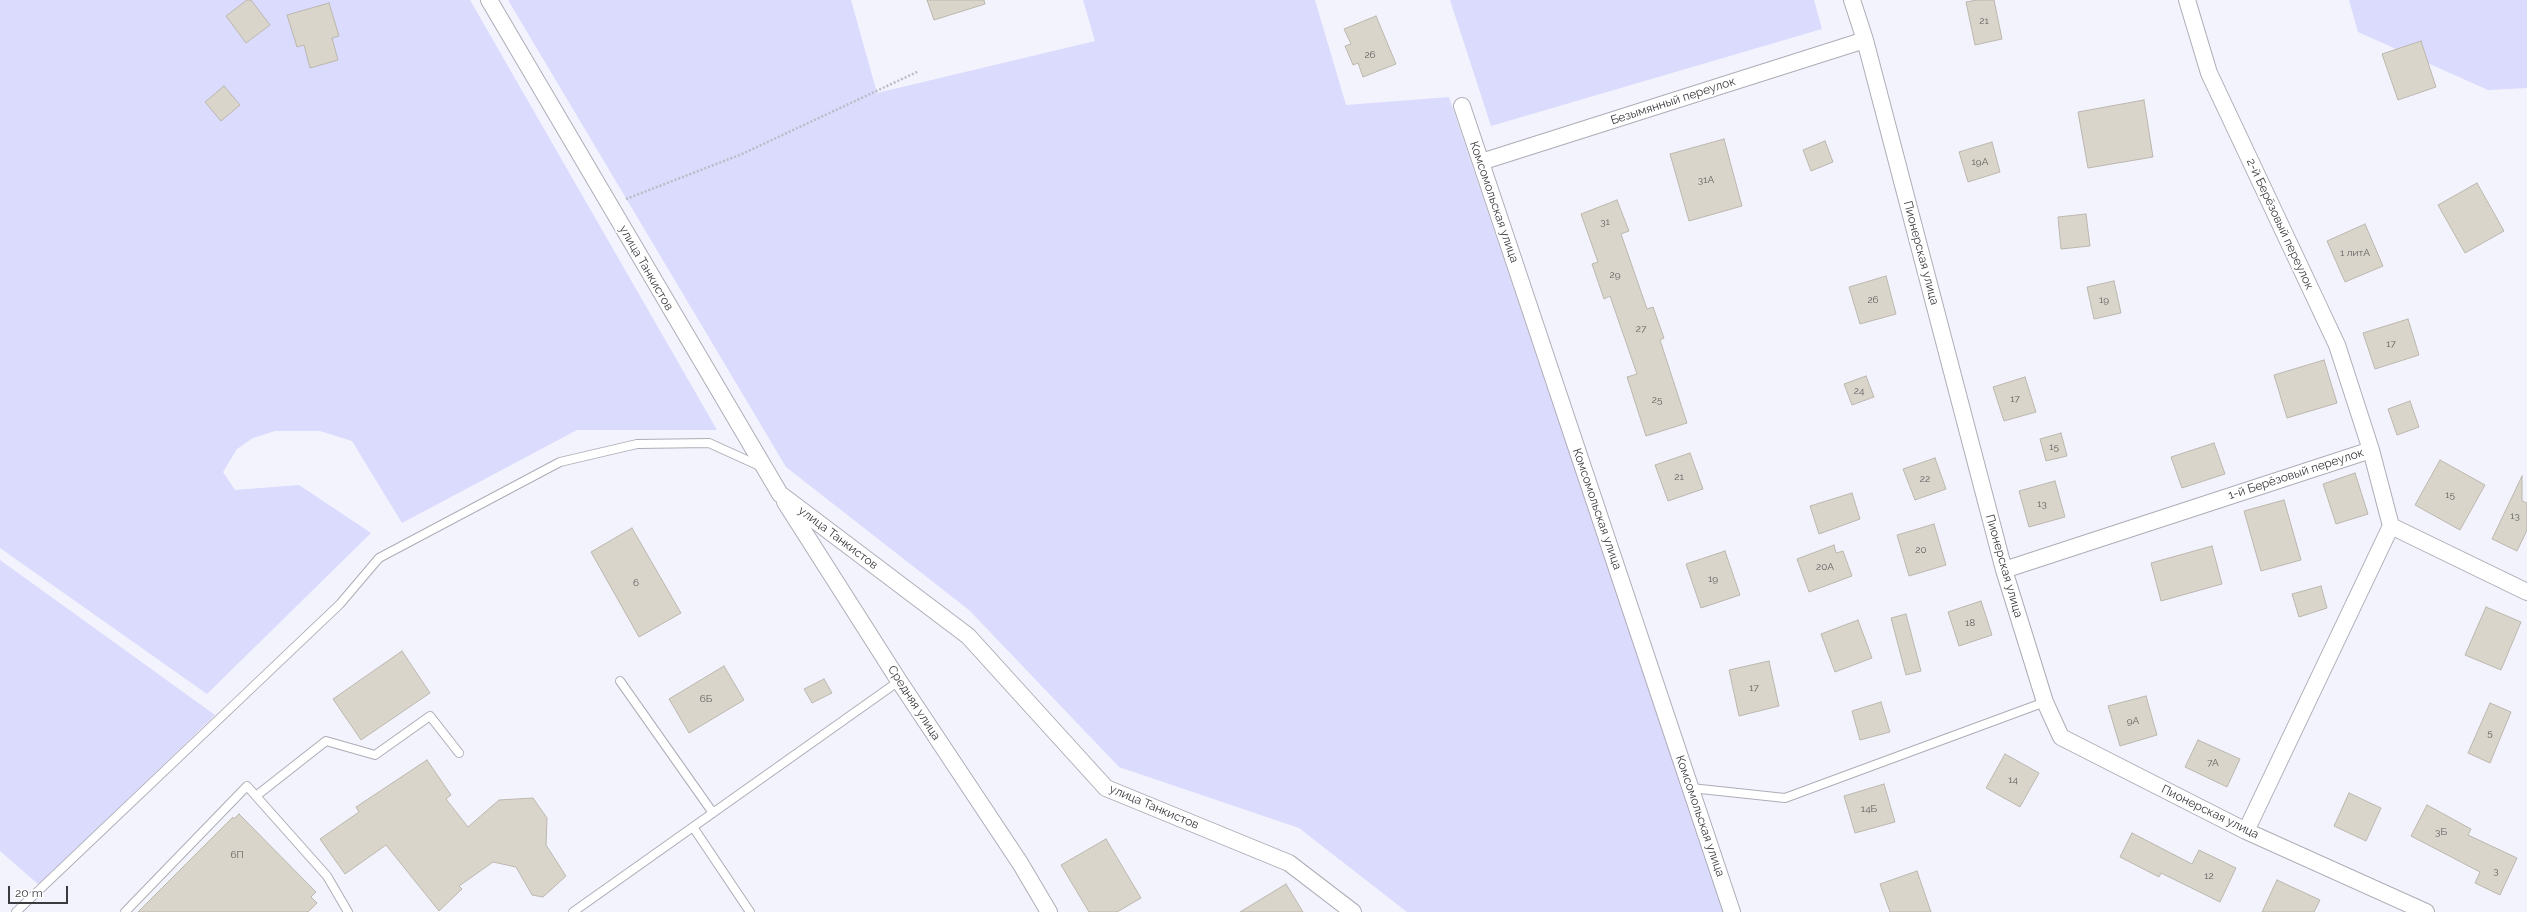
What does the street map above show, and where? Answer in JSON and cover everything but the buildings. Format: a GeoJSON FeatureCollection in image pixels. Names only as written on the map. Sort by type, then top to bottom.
{"type":"FeatureCollection","features":[{"type":"Feature","properties":{"kind":"street","name":"улица Танкистов"},"geometry":{"type":"LineString","coordinates":[[488,0],[763,468],[780,494],[968,636],[1106,788],[1289,864],[1353,912]]}},
{"type":"Feature","properties":{"kind":"street","name":"Пионерская улица"},"geometry":{"type":"LineString","coordinates":[[1852,0],[1865,40],[2004,570],[2045,702],[2060,737],[2246,831],[2426,912]]}},
{"type":"Feature","properties":{"kind":"street","name":"2-й Берёзовый переулок"},"geometry":{"type":"LineString","coordinates":[[2187,0],[2209,73],[2337,345],[2371,450]]}},
{"type":"Feature","properties":{"kind":"street","name":"Безымянный переулок"},"geometry":{"type":"LineString","coordinates":[[1481,162],[1865,40]]}},
{"type":"Feature","properties":{"kind":"street","name":"Комсомольская улица"},"geometry":{"type":"LineString","coordinates":[[1462,106],[1732,912]]}},
{"type":"Feature","properties":{"kind":"street","name":"1-й Берёзовый переулок"},"geometry":{"type":"LineString","coordinates":[[2004,570],[2371,450],[2391,526]]}},
{"type":"Feature","properties":{"kind":"street","name":"Средняя улица"},"geometry":{"type":"LineString","coordinates":[[780,494],[899,681],[1020,863],[1049,912]]}},
{"type":"Feature","properties":{"kind":"street"},"geometry":{"type":"LineString","coordinates":[[2246,831],[2391,526],[2527,592]]}},
{"type":"Feature","properties":{"kind":"lane"},"geometry":{"type":"LineString","coordinates":[[19,911],[340,604],[379,558],[560,462],[629,446],[709,443],[763,468]]}},
{"type":"Feature","properties":{"kind":"lane"},"geometry":{"type":"LineString","coordinates":[[620,681],[713,813]]}},
{"type":"Feature","properties":{"kind":"lane"},"geometry":{"type":"LineString","coordinates":[[573,912],[899,681]]}},
{"type":"Feature","properties":{"kind":"lane"},"geometry":{"type":"LineString","coordinates":[[1691,788],[1785,798],[2045,702]]}},
{"type":"Feature","properties":{"kind":"lane"},"geometry":{"type":"LineString","coordinates":[[256,796],[326,741],[375,756],[430,716],[459,753]]}},
{"type":"Feature","properties":{"kind":"lane"},"geometry":{"type":"LineString","coordinates":[[126,912],[247,786],[327,876],[348,912]]}},
{"type":"Feature","properties":{"kind":"lane"},"geometry":{"type":"LineString","coordinates":[[693,827],[750,912]]}},
{"type":"Feature","properties":{"kind":"path"},"geometry":{"type":"LineString","coordinates":[[609,205],[742,154],[919,71]]}},
{"type":"Feature","properties":{"kind":"shaded area"},"geometry":{"type":"Polygon","coordinates":[[[0,0],[470,0],[717,430],[577,430],[402,523],[352,441],[320,431],[275,431],[253,438],[237,449],[223,472],[235,490],[299,485],[371,533],[207,694],[0,548],[0,0]]]}},
{"type":"Feature","properties":{"kind":"shaded area"},"geometry":{"type":"Polygon","coordinates":[[[508,0],[851,0],[877,93],[1095,41],[1083,0],[1315,0],[1346,105],[1449,97],[1724,912],[1407,912],[1299,828],[1119,767],[969,610],[786,467],[508,0]]]}},
{"type":"Feature","properties":{"kind":"shaded area"},"geometry":{"type":"Polygon","coordinates":[[[1450,0],[1814,0],[1822,29],[1491,126],[1450,0]]]}},
{"type":"Feature","properties":{"kind":"shaded area"},"geometry":{"type":"Polygon","coordinates":[[[2349,0],[2527,0],[2527,88],[2488,90],[2358,32],[2349,0]]]}},
{"type":"Feature","properties":{"kind":"shaded area"},"geometry":{"type":"Polygon","coordinates":[[[0,560],[215,715],[39,885],[0,851],[0,560]]]}}]}
